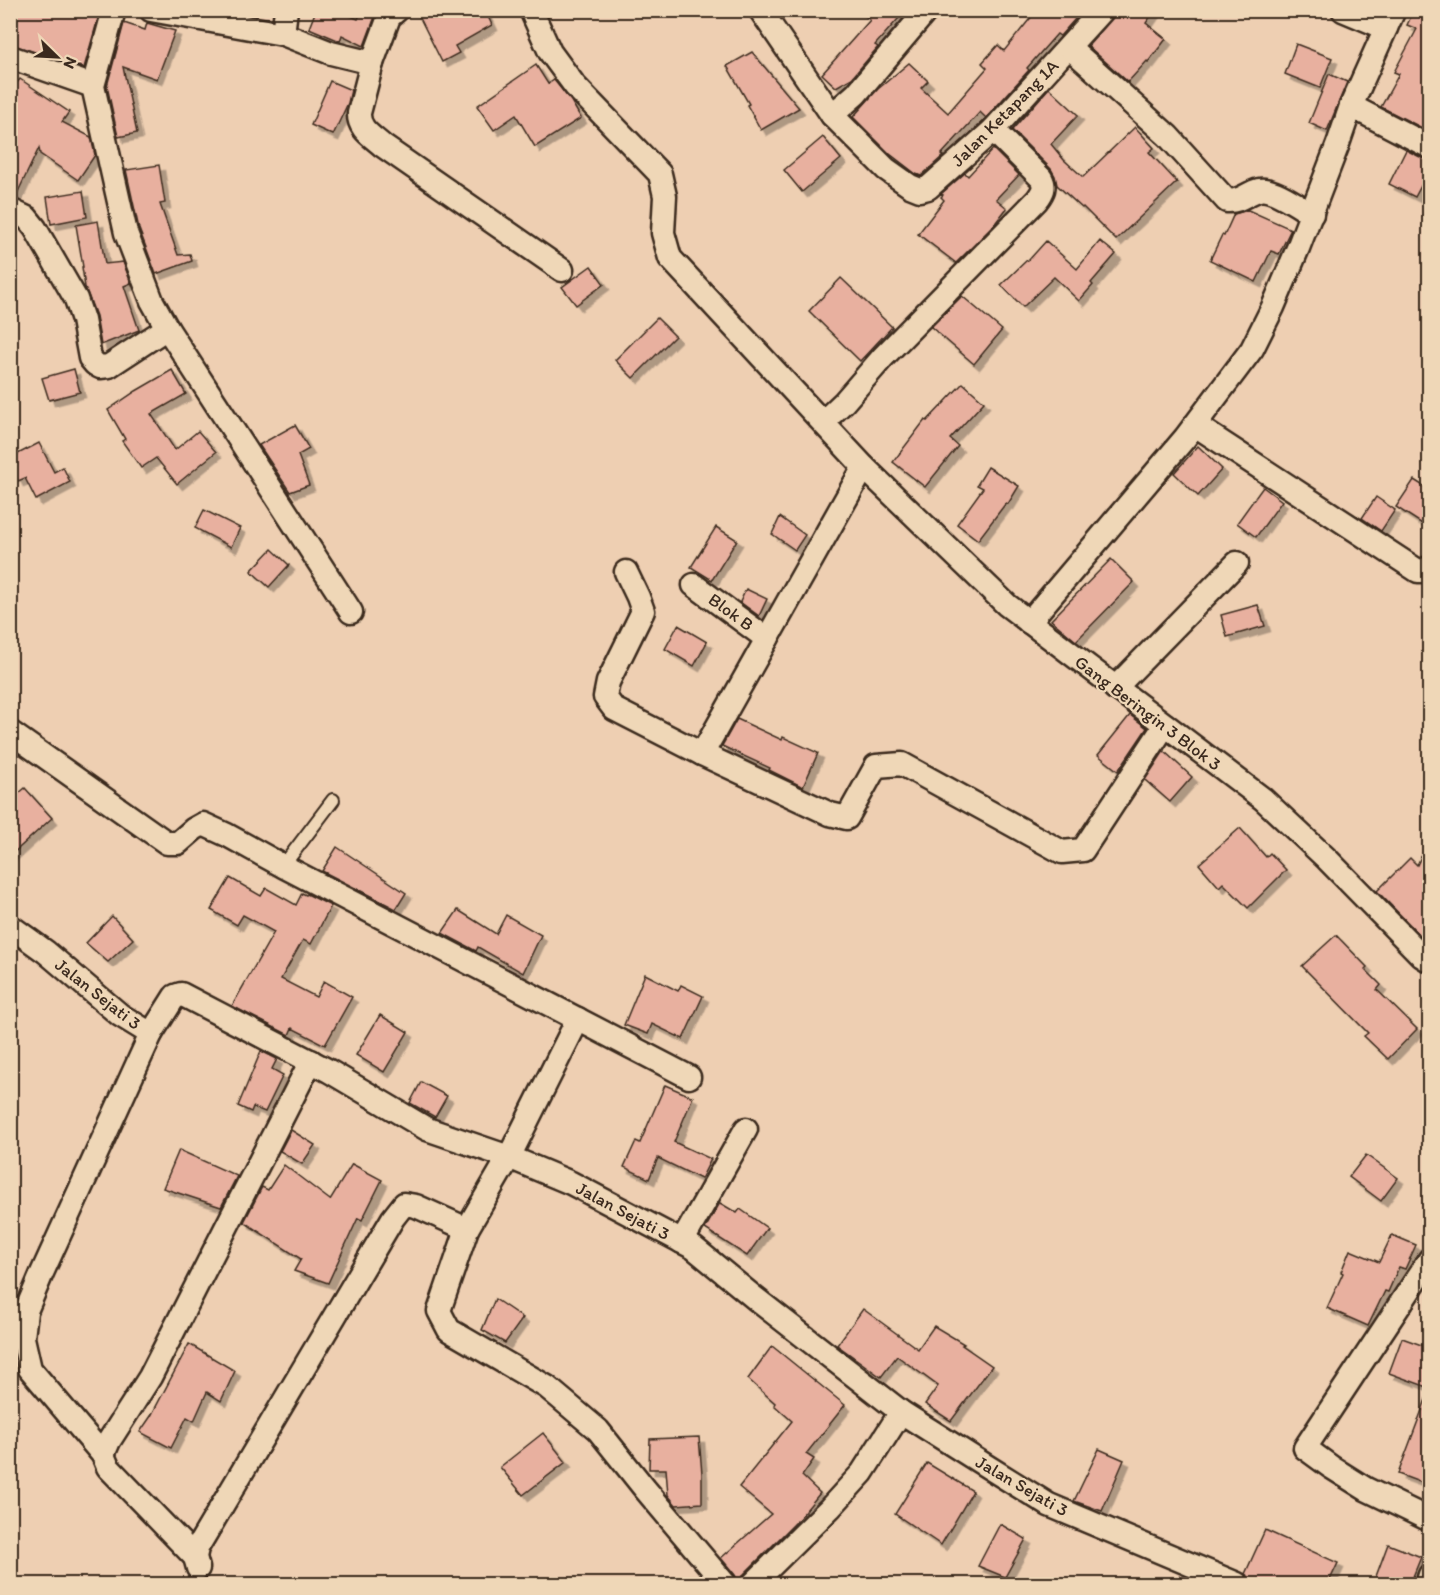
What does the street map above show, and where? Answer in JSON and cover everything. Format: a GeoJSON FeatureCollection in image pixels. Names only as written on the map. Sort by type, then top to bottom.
{"type":"FeatureCollection","features":[{"type":"Feature","properties":{"kind":"street"},"geometry":{"type":"LineString","coordinates":[[114,10],[93,86],[126,233],[152,301],[167,328],[351,612]]}},
{"type":"Feature","properties":{"kind":"street"},"geometry":{"type":"LineString","coordinates":[[151,10],[283,34],[332,53],[372,63]]}},
{"type":"Feature","properties":{"kind":"street"},"geometry":{"type":"LineString","coordinates":[[283,34],[286,10]]}},
{"type":"Feature","properties":{"kind":"street"},"geometry":{"type":"LineString","coordinates":[[397,10],[389,17],[372,63],[359,113],[358,121],[362,128],[382,146],[562,270]]}},
{"type":"Feature","properties":{"kind":"street","name":"Gang Beringin 3 Blok 3"},"geometry":{"type":"LineString","coordinates":[[531,10],[550,52],[575,86],[660,174],[665,196],[663,233],[670,258],[864,467],[1007,605],[1263,799],[1430,961]]}},
{"type":"Feature","properties":{"kind":"street"},"geometry":{"type":"LineString","coordinates":[[832,115],[856,94],[927,10]]}},
{"type":"Feature","properties":{"kind":"street","name":"Jalan Ketapang 1A"},"geometry":{"type":"LineString","coordinates":[[761,11],[832,115],[886,169],[910,186],[920,190],[928,188],[993,130],[1102,10]]}},
{"type":"Feature","properties":{"kind":"street"},"geometry":{"type":"LineString","coordinates":[[1029,622],[1195,425],[1252,349],[1273,307],[1312,214],[1351,106],[1390,19],[1344,10]]}},
{"type":"Feature","properties":{"kind":"street"},"geometry":{"type":"LineString","coordinates":[[1069,47],[1168,136],[1227,201],[1234,201],[1259,189],[1273,192],[1312,214]]}},
{"type":"Feature","properties":{"kind":"street"},"geometry":{"type":"LineString","coordinates":[[10,57],[93,86]]}},
{"type":"Feature","properties":{"kind":"street"},"geometry":{"type":"LineString","coordinates":[[1351,106],[1430,147]]}},
{"type":"Feature","properties":{"kind":"street"},"geometry":{"type":"LineString","coordinates":[[824,422],[883,357],[1042,193],[1044,188],[1041,178],[993,130]]}},
{"type":"Feature","properties":{"kind":"street"},"geometry":{"type":"LineString","coordinates":[[10,210],[27,218],[35,228],[76,300],[83,320],[90,357],[95,364],[100,367],[109,366],[167,328]]}},
{"type":"Feature","properties":{"kind":"street"},"geometry":{"type":"LineString","coordinates":[[1195,425],[1418,571],[1430,567]]}},
{"type":"Feature","properties":{"kind":"street"},"geometry":{"type":"LineString","coordinates":[[702,754],[864,467]]}},
{"type":"Feature","properties":{"kind":"street"},"geometry":{"type":"LineString","coordinates":[[1115,688],[1237,563]]}},
{"type":"Feature","properties":{"kind":"street"},"geometry":{"type":"LineString","coordinates":[[626,572],[643,610],[608,682],[605,698],[614,709],[702,754],[830,814],[847,818],[876,766],[902,764],[1062,852],[1083,850],[1165,725]]}},
{"type":"Feature","properties":{"kind":"street","name":"Blok B"},"geometry":{"type":"LineString","coordinates":[[694,585],[767,639]]}},
{"type":"Feature","properties":{"kind":"street"},"geometry":{"type":"LineString","coordinates":[[10,732],[167,843],[178,843],[203,824],[689,1077]]}},
{"type":"Feature","properties":{"kind":"street","name":"Jalan Sejati 3"},"geometry":{"type":"LineString","coordinates":[[10,926],[46,952],[120,1015],[151,1034],[175,996],[181,994],[329,1071],[427,1129],[509,1157],[571,1183],[694,1248],[901,1412],[1049,1505],[1237,1584]]}},
{"type":"Feature","properties":{"kind":"street"},"geometry":{"type":"LineString","coordinates":[[578,1020],[509,1157],[467,1229],[439,1311],[449,1330],[547,1387],[598,1430],[725,1584]]}},
{"type":"Feature","properties":{"kind":"street"},"geometry":{"type":"LineString","coordinates":[[151,1034],[42,1273],[26,1311],[23,1338],[30,1369],[103,1455],[108,1467],[196,1563],[197,1548],[393,1218],[404,1204],[416,1206],[467,1229]]}},
{"type":"Feature","properties":{"kind":"street"},"geometry":{"type":"LineString","coordinates":[[103,1455],[109,1441],[150,1377],[310,1061]]}},
{"type":"Feature","properties":{"kind":"street"},"geometry":{"type":"LineString","coordinates":[[682,1242],[746,1129]]}},
{"type":"Feature","properties":{"kind":"street"},"geometry":{"type":"LineString","coordinates":[[1430,1259],[1305,1448],[1366,1489],[1430,1521]]}},
{"type":"Feature","properties":{"kind":"street"},"geometry":{"type":"LineString","coordinates":[[753,1584],[862,1473],[901,1412]]}},
{"type":"Feature","properties":{"kind":"street"},"geometry":{"type":"LineString","coordinates":[[1427,1584],[1430,1575]]}},
{"type":"Feature","properties":{"kind":"lane"},"geometry":{"type":"LineString","coordinates":[[283,866],[333,800]]}},
{"type":"Feature","properties":{"kind":"building"},"geometry":{"type":"Polygon","coordinates":[[[10,10],[87,10],[99,15],[84,68],[10,44],[10,10]]]}},
{"type":"Feature","properties":{"kind":"building"},"geometry":{"type":"Polygon","coordinates":[[[316,10],[337,10],[358,19],[362,10],[369,10],[376,14],[364,46],[342,35],[340,41],[309,28],[316,10]]]}},
{"type":"Feature","properties":{"kind":"building"},"geometry":{"type":"Polygon","coordinates":[[[416,10],[485,10],[492,25],[455,46],[459,53],[442,62],[416,10]]]}},
{"type":"Feature","properties":{"kind":"building"},"geometry":{"type":"Polygon","coordinates":[[[859,10],[906,10],[875,45],[878,47],[852,78],[836,87],[822,74],[870,20],[859,10]]]}},
{"type":"Feature","properties":{"kind":"building"},"geometry":{"type":"Polygon","coordinates":[[[1037,10],[1083,10],[1060,36],[1057,34],[1027,68],[1029,70],[986,118],[980,112],[941,155],[943,156],[921,176],[890,154],[853,117],[878,89],[909,63],[928,81],[921,88],[948,113],[987,68],[982,63],[998,45],[1004,51],[1037,10]]]}},
{"type":"Feature","properties":{"kind":"building"},"geometry":{"type":"Polygon","coordinates":[[[1115,10],[1155,10],[1146,23],[1166,39],[1128,82],[1088,46],[1112,19],[1115,10]]]}},
{"type":"Feature","properties":{"kind":"building"},"geometry":{"type":"Polygon","coordinates":[[[1414,10],[1430,10],[1430,132],[1381,107],[1399,74],[1394,72],[1417,29],[1407,25],[1414,10]]]}},
{"type":"Feature","properties":{"kind":"building"},"geometry":{"type":"Polygon","coordinates":[[[124,23],[145,30],[147,23],[175,31],[157,79],[123,67],[137,133],[118,137],[107,86],[124,23]]]}},
{"type":"Feature","properties":{"kind":"building"},"geometry":{"type":"Polygon","coordinates":[[[1296,44],[1332,58],[1320,88],[1285,74],[1296,44]]]}},
{"type":"Feature","properties":{"kind":"building"},"geometry":{"type":"Polygon","coordinates":[[[752,52],[799,108],[761,130],[727,66],[752,52]]]}},
{"type":"Feature","properties":{"kind":"building"},"geometry":{"type":"Polygon","coordinates":[[[536,65],[548,84],[554,80],[581,118],[535,147],[516,115],[494,130],[477,106],[536,65]]]}},
{"type":"Feature","properties":{"kind":"building"},"geometry":{"type":"Polygon","coordinates":[[[1329,74],[1347,82],[1327,131],[1309,123],[1329,74]]]}},
{"type":"Feature","properties":{"kind":"building"},"geometry":{"type":"Polygon","coordinates":[[[20,79],[69,112],[62,122],[91,137],[95,155],[78,180],[40,154],[39,148],[15,198],[10,197],[10,91],[20,79]]]}},
{"type":"Feature","properties":{"kind":"building"},"geometry":{"type":"Polygon","coordinates":[[[330,81],[351,90],[348,103],[333,135],[311,125],[330,81]]]}},
{"type":"Feature","properties":{"kind":"building"},"geometry":{"type":"Polygon","coordinates":[[[1049,88],[1078,115],[1051,144],[1064,160],[1083,177],[1135,127],[1154,148],[1149,152],[1177,182],[1116,240],[1057,185],[1051,169],[1012,130],[1049,88]]]}},
{"type":"Feature","properties":{"kind":"building"},"geometry":{"type":"Polygon","coordinates":[[[823,137],[841,159],[802,192],[784,170],[823,137]]]}},
{"type":"Feature","properties":{"kind":"building"},"geometry":{"type":"Polygon","coordinates":[[[993,149],[1019,175],[996,199],[1007,208],[993,226],[956,263],[918,234],[944,200],[941,194],[965,173],[968,176],[993,149]]]}},
{"type":"Feature","properties":{"kind":"building"},"geometry":{"type":"Polygon","coordinates":[[[1406,150],[1430,160],[1430,169],[1415,197],[1389,184],[1406,150]]]}},
{"type":"Feature","properties":{"kind":"building"},"geometry":{"type":"Polygon","coordinates":[[[159,165],[165,203],[160,204],[178,255],[190,254],[192,261],[156,274],[139,229],[126,170],[159,165]]]}},
{"type":"Feature","properties":{"kind":"building"},"geometry":{"type":"Polygon","coordinates":[[[83,191],[87,217],[51,224],[47,197],[83,191]]]}},
{"type":"Feature","properties":{"kind":"building"},"geometry":{"type":"Polygon","coordinates":[[[1248,210],[1291,229],[1279,254],[1271,251],[1256,282],[1210,260],[1234,214],[1248,210]]]}},
{"type":"Feature","properties":{"kind":"building"},"geometry":{"type":"Polygon","coordinates":[[[98,221],[105,264],[123,262],[131,283],[124,286],[139,330],[101,345],[96,316],[85,287],[76,225],[98,221]]]}},
{"type":"Feature","properties":{"kind":"building"},"geometry":{"type":"Polygon","coordinates":[[[1046,241],[1077,269],[1100,241],[1116,254],[1079,301],[1054,277],[1023,307],[1001,285],[1046,241]]]}},
{"type":"Feature","properties":{"kind":"building"},"geometry":{"type":"Polygon","coordinates":[[[591,266],[604,284],[576,305],[562,287],[591,266]]]}},
{"type":"Feature","properties":{"kind":"building"},"geometry":{"type":"Polygon","coordinates":[[[841,278],[892,327],[860,361],[809,311],[841,278]]]}},
{"type":"Feature","properties":{"kind":"building"},"geometry":{"type":"Polygon","coordinates":[[[962,296],[1002,330],[974,364],[931,327],[962,296]]]}},
{"type":"Feature","properties":{"kind":"building"},"geometry":{"type":"Polygon","coordinates":[[[657,318],[675,336],[633,378],[615,360],[657,318]]]}},
{"type":"Feature","properties":{"kind":"building"},"geometry":{"type":"Polygon","coordinates":[[[74,369],[80,392],[49,400],[42,378],[74,369]]]}},
{"type":"Feature","properties":{"kind":"building"},"geometry":{"type":"Polygon","coordinates":[[[172,370],[186,394],[151,414],[175,450],[198,431],[216,452],[177,484],[156,458],[141,468],[122,441],[125,439],[108,410],[172,370]]]}},
{"type":"Feature","properties":{"kind":"building"},"geometry":{"type":"Polygon","coordinates":[[[963,383],[984,402],[950,439],[958,446],[925,487],[893,462],[925,420],[927,421],[963,383]]]}},
{"type":"Feature","properties":{"kind":"building"},"geometry":{"type":"Polygon","coordinates":[[[295,425],[309,449],[298,455],[309,485],[290,492],[259,445],[295,425]]]}},
{"type":"Feature","properties":{"kind":"building"},"geometry":{"type":"Polygon","coordinates":[[[39,443],[54,472],[63,467],[70,482],[36,500],[25,478],[18,481],[10,466],[10,458],[39,443]]]}},
{"type":"Feature","properties":{"kind":"building"},"geometry":{"type":"Polygon","coordinates":[[[1198,446],[1222,469],[1198,496],[1174,473],[1198,446]]]}},
{"type":"Feature","properties":{"kind":"building"},"geometry":{"type":"Polygon","coordinates":[[[988,467],[1019,486],[1008,504],[1006,503],[978,540],[957,524],[983,488],[977,485],[988,467]]]}},
{"type":"Feature","properties":{"kind":"building"},"geometry":{"type":"Polygon","coordinates":[[[1414,480],[1430,490],[1430,529],[1396,507],[1414,480]]]}},
{"type":"Feature","properties":{"kind":"building"},"geometry":{"type":"Polygon","coordinates":[[[1263,487],[1282,501],[1256,537],[1237,523],[1263,487]]]}},
{"type":"Feature","properties":{"kind":"building"},"geometry":{"type":"Polygon","coordinates":[[[1376,497],[1395,510],[1381,531],[1362,518],[1376,497]]]}},
{"type":"Feature","properties":{"kind":"building"},"geometry":{"type":"Polygon","coordinates":[[[204,510],[240,528],[231,547],[195,528],[204,510]]]}},
{"type":"Feature","properties":{"kind":"building"},"geometry":{"type":"Polygon","coordinates":[[[780,517],[805,535],[795,550],[772,534],[780,517]]]}},
{"type":"Feature","properties":{"kind":"building"},"geometry":{"type":"Polygon","coordinates":[[[716,527],[737,540],[712,580],[691,567],[716,527]]]}},
{"type":"Feature","properties":{"kind":"building"},"geometry":{"type":"Polygon","coordinates":[[[272,549],[289,565],[269,587],[251,571],[272,549]]]}},
{"type":"Feature","properties":{"kind":"building"},"geometry":{"type":"Polygon","coordinates":[[[1111,559],[1134,582],[1076,641],[1051,620],[1111,559]]]}},
{"type":"Feature","properties":{"kind":"building"},"geometry":{"type":"Polygon","coordinates":[[[746,589],[767,599],[759,616],[740,602],[746,589]]]}},
{"type":"Feature","properties":{"kind":"building"},"geometry":{"type":"Polygon","coordinates":[[[1258,605],[1265,626],[1227,637],[1221,615],[1258,605]]]}},
{"type":"Feature","properties":{"kind":"building"},"geometry":{"type":"Polygon","coordinates":[[[678,625],[707,642],[694,666],[665,649],[678,625]]]}},
{"type":"Feature","properties":{"kind":"building"},"geometry":{"type":"Polygon","coordinates":[[[1130,715],[1147,728],[1118,771],[1098,755],[1130,715]]]}},
{"type":"Feature","properties":{"kind":"building"},"geometry":{"type":"Polygon","coordinates":[[[737,719],[782,740],[783,737],[818,753],[803,787],[769,770],[770,768],[722,746],[737,719]]]}},
{"type":"Feature","properties":{"kind":"building"},"geometry":{"type":"Polygon","coordinates":[[[1164,751],[1192,777],[1170,802],[1145,780],[1164,751]]]}},
{"type":"Feature","properties":{"kind":"building"},"geometry":{"type":"Polygon","coordinates":[[[25,788],[52,818],[10,856],[10,801],[25,788]]]}},
{"type":"Feature","properties":{"kind":"building"},"geometry":{"type":"Polygon","coordinates":[[[1240,828],[1266,857],[1270,853],[1286,870],[1248,908],[1223,883],[1219,887],[1199,864],[1240,828]]]}},
{"type":"Feature","properties":{"kind":"building"},"geometry":{"type":"Polygon","coordinates":[[[1430,838],[1430,928],[1422,937],[1377,891],[1410,858],[1417,865],[1430,838]]]}},
{"type":"Feature","properties":{"kind":"building"},"geometry":{"type":"Polygon","coordinates":[[[337,847],[406,893],[396,909],[322,871],[337,847]]]}},
{"type":"Feature","properties":{"kind":"building"},"geometry":{"type":"Polygon","coordinates":[[[230,878],[261,896],[266,888],[296,905],[302,893],[331,906],[311,944],[303,940],[281,979],[316,997],[324,981],[352,997],[325,1045],[292,1028],[289,1035],[232,1006],[274,932],[243,915],[237,925],[211,910],[230,878]]]}},
{"type":"Feature","properties":{"kind":"building"},"geometry":{"type":"Polygon","coordinates":[[[458,910],[496,934],[506,915],[541,935],[523,973],[478,947],[476,951],[442,933],[458,910]]]}},
{"type":"Feature","properties":{"kind":"building"},"geometry":{"type":"Polygon","coordinates":[[[112,916],[133,939],[108,962],[86,943],[112,916]]]}},
{"type":"Feature","properties":{"kind":"building"},"geometry":{"type":"Polygon","coordinates":[[[1336,935],[1381,985],[1377,990],[1417,1029],[1388,1059],[1364,1036],[1368,1033],[1302,966],[1336,935]]]}},
{"type":"Feature","properties":{"kind":"building"},"geometry":{"type":"Polygon","coordinates":[[[645,974],[678,991],[681,985],[703,996],[683,1039],[652,1024],[648,1034],[624,1025],[645,974]]]}},
{"type":"Feature","properties":{"kind":"building"},"geometry":{"type":"Polygon","coordinates":[[[380,1015],[408,1032],[384,1072],[356,1055],[380,1015]]]}},
{"type":"Feature","properties":{"kind":"building"},"geometry":{"type":"Polygon","coordinates":[[[261,1051],[277,1059],[272,1069],[283,1075],[265,1112],[253,1107],[251,1112],[238,1106],[261,1051]]]}},
{"type":"Feature","properties":{"kind":"building"},"geometry":{"type":"Polygon","coordinates":[[[421,1082],[447,1096],[435,1117],[410,1103],[421,1082]]]}},
{"type":"Feature","properties":{"kind":"building"},"geometry":{"type":"Polygon","coordinates":[[[665,1085],[693,1097],[674,1142],[711,1159],[701,1179],[658,1158],[649,1179],[624,1167],[636,1141],[640,1143],[665,1085]]]}},
{"type":"Feature","properties":{"kind":"building"},"geometry":{"type":"Polygon","coordinates":[[[291,1130],[315,1145],[302,1164],[280,1151],[291,1130]]]}},
{"type":"Feature","properties":{"kind":"building"},"geometry":{"type":"Polygon","coordinates":[[[179,1150],[237,1176],[221,1207],[163,1188],[179,1150]]]}},
{"type":"Feature","properties":{"kind":"building"},"geometry":{"type":"Polygon","coordinates":[[[1366,1155],[1398,1178],[1381,1201],[1349,1177],[1366,1155]]]}},
{"type":"Feature","properties":{"kind":"building"},"geometry":{"type":"Polygon","coordinates":[[[352,1164],[382,1180],[362,1220],[358,1218],[328,1283],[294,1271],[301,1259],[244,1222],[262,1187],[268,1190],[284,1165],[330,1200],[352,1164]]]}},
{"type":"Feature","properties":{"kind":"building"},"geometry":{"type":"Polygon","coordinates":[[[720,1203],[737,1213],[740,1209],[767,1228],[747,1256],[705,1229],[720,1203]]]}},
{"type":"Feature","properties":{"kind":"building"},"geometry":{"type":"Polygon","coordinates":[[[1392,1235],[1416,1245],[1405,1269],[1399,1267],[1388,1292],[1385,1291],[1368,1326],[1327,1308],[1343,1273],[1341,1272],[1350,1250],[1379,1262],[1392,1235]]]}},
{"type":"Feature","properties":{"kind":"building"},"geometry":{"type":"Polygon","coordinates":[[[495,1299],[523,1318],[505,1343],[482,1330],[495,1299]]]}},
{"type":"Feature","properties":{"kind":"building"},"geometry":{"type":"Polygon","coordinates":[[[863,1309],[918,1349],[934,1326],[964,1344],[962,1345],[992,1366],[951,1421],[925,1404],[938,1386],[897,1356],[881,1377],[837,1345],[863,1309]]]}},
{"type":"Feature","properties":{"kind":"building"},"geometry":{"type":"Polygon","coordinates":[[[1402,1338],[1430,1348],[1430,1388],[1389,1373],[1402,1338]]]}},
{"type":"Feature","properties":{"kind":"building"},"geometry":{"type":"Polygon","coordinates":[[[189,1344],[235,1371],[221,1401],[207,1392],[194,1421],[187,1417],[171,1448],[140,1432],[151,1416],[189,1344]]]}},
{"type":"Feature","properties":{"kind":"building"},"geometry":{"type":"Polygon","coordinates":[[[772,1346],[845,1405],[806,1454],[814,1459],[802,1476],[820,1493],[798,1520],[744,1574],[739,1584],[735,1575],[721,1558],[771,1514],[739,1487],[792,1421],[748,1379],[772,1346]]]}},
{"type":"Feature","properties":{"kind":"building"},"geometry":{"type":"Polygon","coordinates":[[[1428,1394],[1430,1394],[1430,1486],[1398,1474],[1428,1394]]]}},
{"type":"Feature","properties":{"kind":"building"},"geometry":{"type":"Polygon","coordinates":[[[543,1433],[566,1462],[523,1495],[500,1467],[543,1433]]]}},
{"type":"Feature","properties":{"kind":"building"},"geometry":{"type":"Polygon","coordinates":[[[699,1437],[702,1503],[676,1505],[668,1495],[666,1469],[649,1469],[650,1439],[699,1437]]]}},
{"type":"Feature","properties":{"kind":"building"},"geometry":{"type":"Polygon","coordinates":[[[1099,1449],[1124,1460],[1102,1511],[1074,1501],[1099,1449]]]}},
{"type":"Feature","properties":{"kind":"building"},"geometry":{"type":"Polygon","coordinates":[[[927,1463],[973,1491],[941,1545],[895,1514],[927,1463]]]}},
{"type":"Feature","properties":{"kind":"building"},"geometry":{"type":"Polygon","coordinates":[[[1000,1524],[1026,1539],[1005,1577],[978,1566],[1000,1524]]]}},
{"type":"Feature","properties":{"kind":"building"},"geometry":{"type":"Polygon","coordinates":[[[1265,1530],[1338,1563],[1328,1584],[1250,1584],[1245,1574],[1265,1530]]]}},
{"type":"Feature","properties":{"kind":"building"},"geometry":{"type":"Polygon","coordinates":[[[1388,1544],[1421,1557],[1410,1584],[1391,1584],[1375,1579],[1388,1544]]]}}]}
